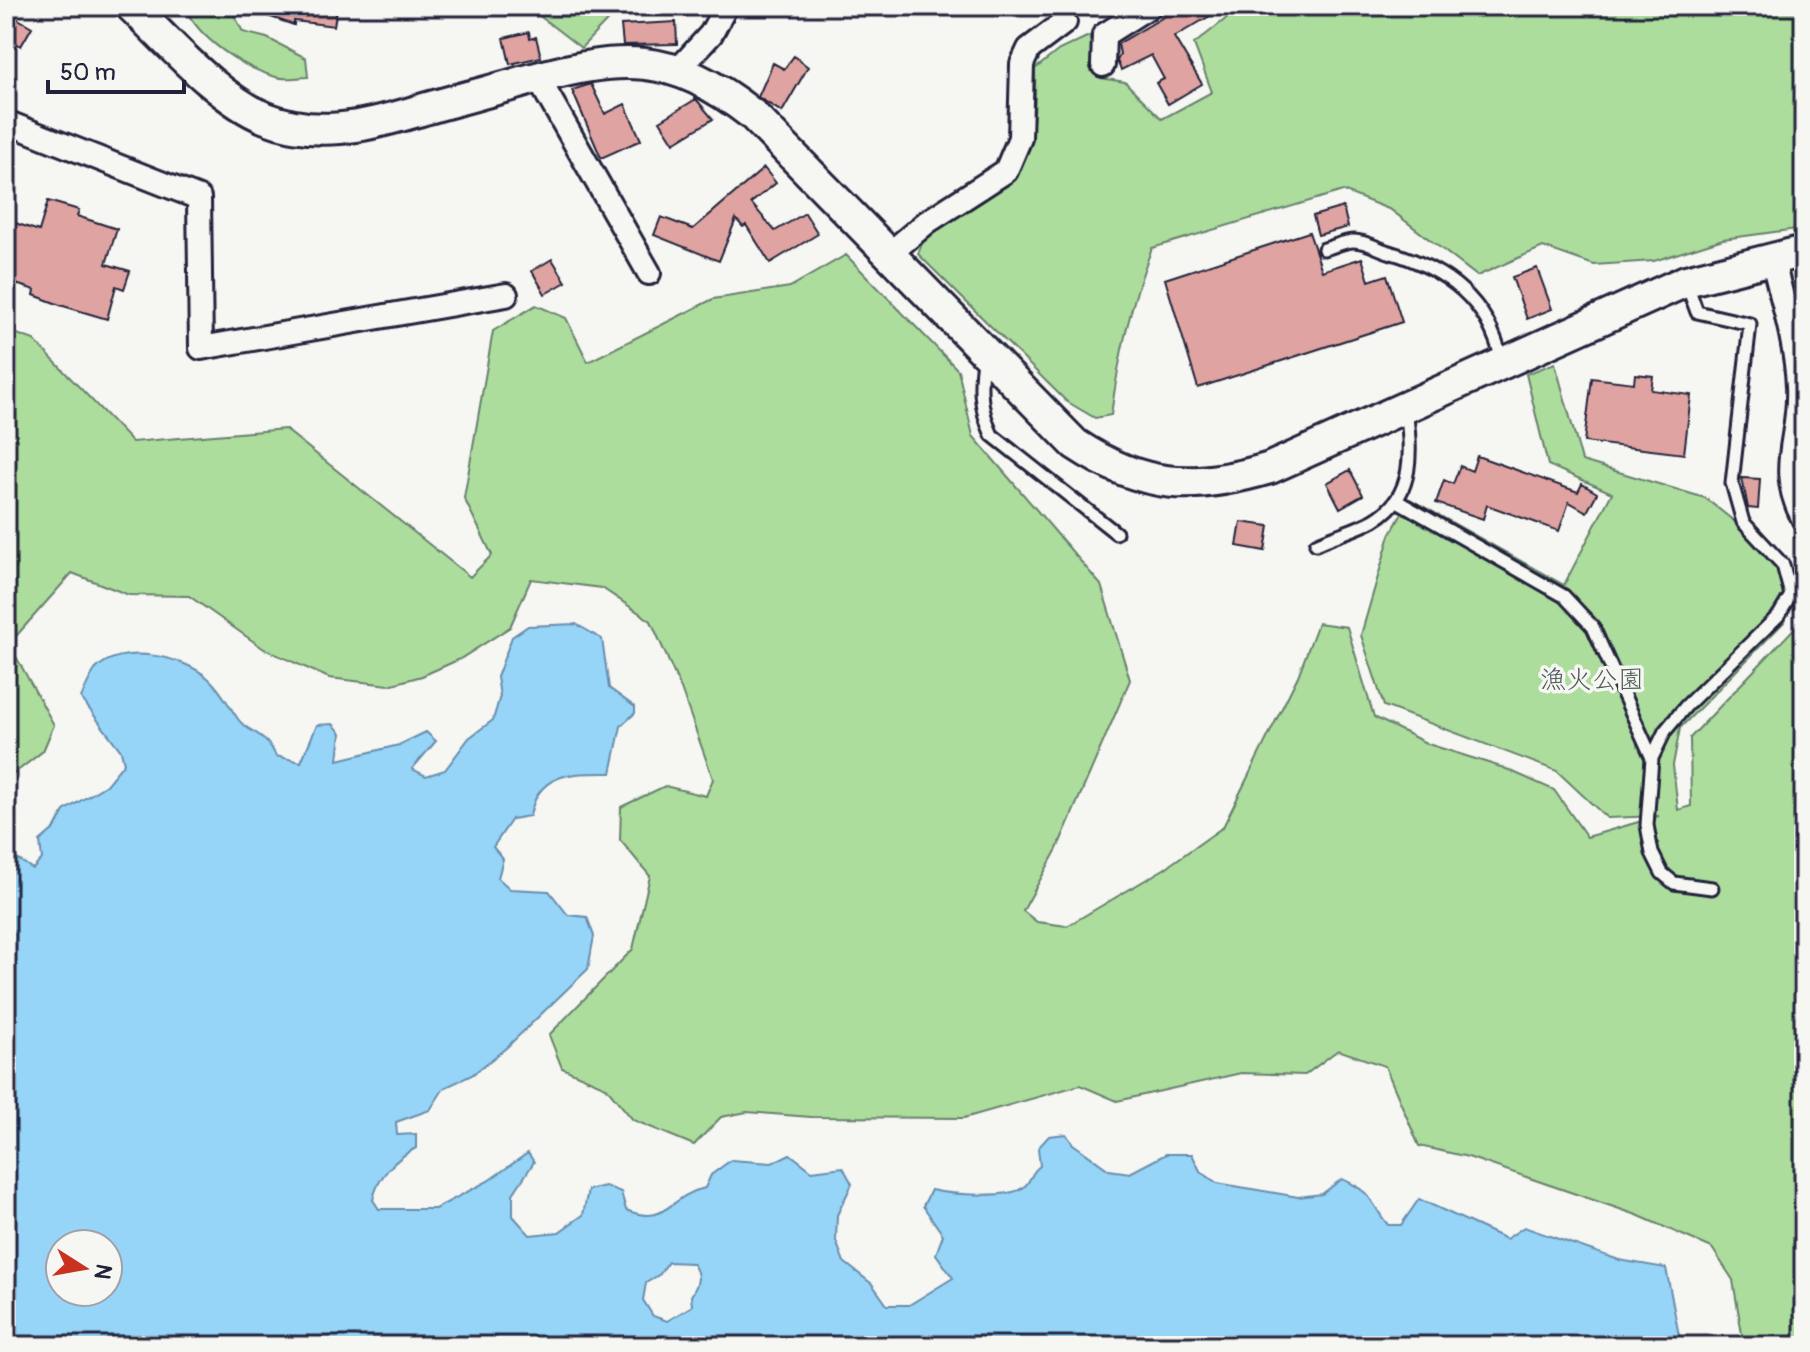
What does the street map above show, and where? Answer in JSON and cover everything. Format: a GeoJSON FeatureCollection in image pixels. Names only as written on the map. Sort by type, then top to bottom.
{"type":"FeatureCollection","features":[{"type":"Feature","properties":{"kind":"street"},"geometry":{"type":"LineString","coordinates":[[131,6],[246,108],[294,127],[352,129],[607,62],[656,65],[706,82],[753,115],[1075,444],[1103,463],[1162,482],[1224,482],[1270,468],[1686,281],[1804,251]]}},
{"type":"Feature","properties":{"kind":"street"},"geometry":{"type":"LineString","coordinates":[[678,70],[711,34],[726,6]]}},
{"type":"Feature","properties":{"kind":"street"},"geometry":{"type":"LineString","coordinates":[[1103,65],[1104,35],[1150,6]]}},
{"type":"Feature","properties":{"kind":"street"},"geometry":{"type":"LineString","coordinates":[[888,255],[927,222],[1006,171],[1020,138],[1022,64],[1029,49],[1065,22]]}},
{"type":"Feature","properties":{"kind":"street"},"geometry":{"type":"LineString","coordinates":[[538,78],[649,273]]}},
{"type":"Feature","properties":{"kind":"street"},"geometry":{"type":"LineString","coordinates":[[6,122],[199,198],[201,348],[506,295]]}},
{"type":"Feature","properties":{"kind":"street"},"geometry":{"type":"LineString","coordinates":[[1772,257],[1795,351],[1798,391],[1788,471],[1792,498],[1804,520]]}},
{"type":"Feature","properties":{"kind":"lane"},"geometry":{"type":"LineString","coordinates":[[1324,249],[1354,241],[1412,257],[1451,281],[1485,315],[1495,333],[1502,362]]}},
{"type":"Feature","properties":{"kind":"lane"},"geometry":{"type":"LineString","coordinates":[[1686,281],[1697,312],[1750,324],[1732,483],[1743,522],[1783,565],[1791,595],[1779,615],[1665,731],[1652,758],[1647,825],[1652,853],[1662,873],[1674,883],[1712,888]]}},
{"type":"Feature","properties":{"kind":"lane"},"geometry":{"type":"LineString","coordinates":[[984,354],[979,384],[982,413],[992,435],[1116,533]]}},
{"type":"Feature","properties":{"kind":"lane"},"geometry":{"type":"LineString","coordinates":[[1316,544],[1374,520],[1399,502],[1409,462],[1406,407]]}},
{"type":"Feature","properties":{"kind":"lane"},"geometry":{"type":"LineString","coordinates":[[1399,502],[1564,596],[1582,613],[1602,641],[1652,758]]}},
{"type":"Feature","properties":{"kind":"green space"},"geometry":{"type":"Polygon","coordinates":[[[184,6],[234,6],[232,11],[243,32],[267,38],[306,58],[308,77],[276,77],[235,59],[200,30],[184,6]]]}},
{"type":"Feature","properties":{"kind":"green space"},"geometry":{"type":"Polygon","coordinates":[[[508,6],[621,6],[581,48],[528,7],[508,6]]]}},
{"type":"Feature","properties":{"kind":"green space"},"geometry":{"type":"Polygon","coordinates":[[[1242,6],[1804,6],[1804,228],[1723,239],[1654,261],[1594,265],[1543,247],[1477,276],[1391,210],[1343,191],[1152,248],[1126,330],[1111,415],[1095,418],[1066,401],[918,254],[924,239],[980,204],[1008,183],[1017,172],[1029,145],[1032,129],[1035,69],[1059,50],[1089,36],[1101,78],[1125,82],[1162,119],[1212,92],[1194,44],[1242,6]]]}},
{"type":"Feature","properties":{"kind":"green space","name":"漁火公園"},"geometry":{"type":"Polygon","coordinates":[[[846,255],[958,370],[973,436],[1101,585],[1130,680],[1057,849],[1023,911],[1037,922],[1067,926],[1164,869],[1223,827],[1298,676],[1318,623],[1347,627],[1374,717],[1428,744],[1504,768],[1554,790],[1587,837],[1659,816],[1607,818],[1557,771],[1384,706],[1361,635],[1390,535],[1410,499],[1564,585],[1612,493],[1548,465],[1526,374],[1555,363],[1582,461],[1705,498],[1754,537],[1777,565],[1787,587],[1786,620],[1680,728],[1673,765],[1678,810],[1691,806],[1690,738],[1804,618],[1804,1346],[1744,1346],[1733,1280],[1712,1248],[1637,1215],[1468,1157],[1419,1146],[1385,1066],[1338,1050],[1305,1075],[1241,1073],[1117,1101],[1080,1085],[964,1118],[811,1117],[747,1112],[721,1117],[694,1145],[633,1120],[606,1087],[562,1068],[549,1035],[633,949],[650,876],[620,840],[621,807],[665,786],[706,796],[713,779],[681,689],[651,621],[602,588],[531,579],[510,627],[460,659],[422,676],[389,685],[329,678],[264,649],[189,596],[129,595],[72,573],[9,644],[54,725],[43,751],[6,780],[6,330],[34,340],[132,442],[285,429],[470,577],[492,555],[464,498],[493,331],[536,305],[566,318],[588,362],[713,299],[790,287],[846,255]]]}},
{"type":"Feature","properties":{"kind":"water"},"geometry":{"type":"Polygon","coordinates":[[[576,624],[602,639],[609,688],[635,707],[635,713],[621,726],[611,773],[571,775],[549,783],[534,801],[530,816],[512,819],[493,847],[503,859],[498,878],[510,889],[549,891],[568,915],[587,917],[594,936],[588,969],[506,1048],[472,1075],[444,1088],[430,1110],[396,1122],[397,1135],[416,1134],[416,1148],[401,1157],[383,1176],[373,1200],[379,1209],[435,1209],[488,1181],[528,1153],[534,1162],[513,1194],[513,1216],[530,1235],[559,1232],[583,1215],[588,1190],[605,1186],[621,1192],[626,1210],[650,1215],[705,1188],[711,1175],[731,1160],[772,1163],[790,1154],[812,1171],[843,1167],[852,1184],[837,1215],[836,1241],[844,1262],[872,1284],[887,1305],[909,1305],[953,1278],[936,1254],[943,1235],[923,1206],[931,1190],[980,1195],[1018,1190],[1025,1186],[1040,1166],[1038,1148],[1049,1136],[1066,1134],[1073,1144],[1109,1170],[1130,1173],[1166,1154],[1192,1154],[1200,1171],[1217,1183],[1298,1197],[1322,1194],[1342,1179],[1366,1194],[1388,1225],[1401,1225],[1419,1199],[1506,1239],[1524,1227],[1619,1260],[1666,1268],[1681,1346],[6,1346],[6,857],[11,855],[33,869],[42,859],[40,841],[55,828],[64,811],[106,785],[124,763],[121,751],[81,698],[95,670],[106,661],[135,654],[152,655],[184,664],[214,684],[242,724],[261,736],[276,756],[301,762],[317,725],[333,724],[341,733],[338,760],[399,745],[426,732],[436,741],[412,769],[426,776],[445,770],[469,738],[493,720],[500,696],[497,677],[512,637],[528,626],[576,624]],[[668,1262],[660,1274],[646,1283],[643,1300],[653,1316],[667,1321],[692,1306],[691,1296],[698,1279],[692,1263],[668,1262]]]}},
{"type":"Feature","properties":{"kind":"building"},"geometry":{"type":"Polygon","coordinates":[[[239,6],[337,8],[334,26],[294,21],[294,25],[239,6]]]}},
{"type":"Feature","properties":{"kind":"building"},"geometry":{"type":"Polygon","coordinates":[[[1182,6],[1227,6],[1174,37],[1202,84],[1168,104],[1156,83],[1164,79],[1151,55],[1121,70],[1117,61],[1120,54],[1118,44],[1182,6]]]}},
{"type":"Feature","properties":{"kind":"building"},"geometry":{"type":"Polygon","coordinates":[[[6,12],[32,27],[21,46],[6,37],[6,12]]]}},
{"type":"Feature","properties":{"kind":"building"},"geometry":{"type":"Polygon","coordinates":[[[676,22],[677,44],[623,45],[621,25],[676,22]]]}},
{"type":"Feature","properties":{"kind":"building"},"geometry":{"type":"Polygon","coordinates":[[[529,32],[530,39],[536,37],[541,57],[510,64],[504,38],[529,32]]]}},
{"type":"Feature","properties":{"kind":"building"},"geometry":{"type":"Polygon","coordinates":[[[794,56],[808,67],[782,112],[758,97],[773,63],[784,69],[794,56]]]}},
{"type":"Feature","properties":{"kind":"building"},"geometry":{"type":"Polygon","coordinates":[[[591,84],[605,114],[625,104],[641,140],[601,158],[572,90],[591,84]]]}},
{"type":"Feature","properties":{"kind":"building"},"geometry":{"type":"Polygon","coordinates":[[[696,99],[713,119],[674,143],[660,121],[696,99]]]}},
{"type":"Feature","properties":{"kind":"building"},"geometry":{"type":"Polygon","coordinates":[[[764,168],[776,183],[751,203],[775,231],[805,213],[818,234],[770,263],[746,225],[743,227],[736,219],[719,261],[654,235],[661,217],[693,229],[764,168]]]}},
{"type":"Feature","properties":{"kind":"building"},"geometry":{"type":"Polygon","coordinates":[[[48,201],[79,210],[77,216],[117,229],[106,264],[130,271],[124,289],[116,286],[107,319],[60,305],[34,295],[35,290],[6,281],[6,220],[39,231],[48,201]]]}},
{"type":"Feature","properties":{"kind":"building"},"geometry":{"type":"Polygon","coordinates":[[[1343,207],[1348,227],[1318,235],[1313,216],[1343,207]]]}},
{"type":"Feature","properties":{"kind":"building"},"geometry":{"type":"Polygon","coordinates":[[[1309,232],[1322,271],[1362,258],[1369,281],[1387,275],[1402,322],[1198,388],[1165,279],[1309,232]]]}},
{"type":"Feature","properties":{"kind":"building"},"geometry":{"type":"Polygon","coordinates":[[[552,259],[566,282],[545,294],[532,271],[552,259]]]}},
{"type":"Feature","properties":{"kind":"building"},"geometry":{"type":"Polygon","coordinates":[[[1537,268],[1552,309],[1527,319],[1512,277],[1537,268]]]}},
{"type":"Feature","properties":{"kind":"building"},"geometry":{"type":"Polygon","coordinates":[[[1635,374],[1653,376],[1651,390],[1691,395],[1684,454],[1584,442],[1592,378],[1634,383],[1635,374]]]}},
{"type":"Feature","properties":{"kind":"building"},"geometry":{"type":"Polygon","coordinates":[[[1477,456],[1578,492],[1582,484],[1597,493],[1587,512],[1569,502],[1559,531],[1487,505],[1483,519],[1436,503],[1444,480],[1453,484],[1460,466],[1472,471],[1477,456]]]}},
{"type":"Feature","properties":{"kind":"building"},"geometry":{"type":"Polygon","coordinates":[[[1350,470],[1363,495],[1340,508],[1327,483],[1350,470]]]}},
{"type":"Feature","properties":{"kind":"building"},"geometry":{"type":"Polygon","coordinates":[[[1742,478],[1760,479],[1758,509],[1748,508],[1742,478]]]}},
{"type":"Feature","properties":{"kind":"building"},"geometry":{"type":"Polygon","coordinates":[[[1241,522],[1269,526],[1265,551],[1237,546],[1241,522]]]}}]}
